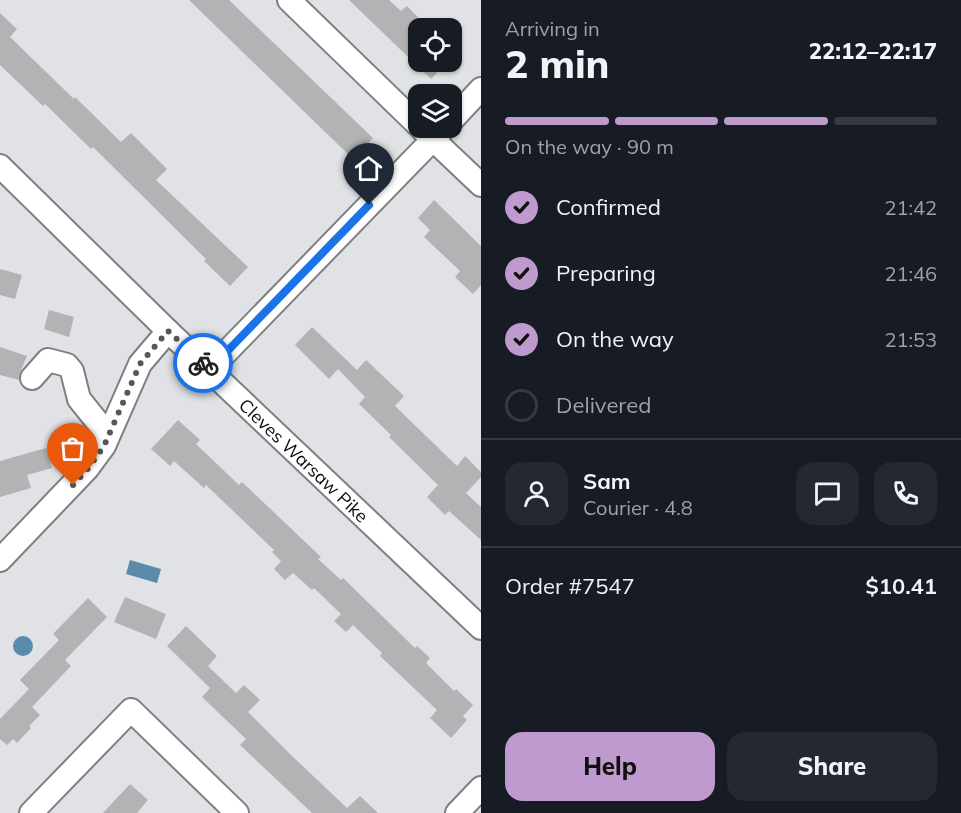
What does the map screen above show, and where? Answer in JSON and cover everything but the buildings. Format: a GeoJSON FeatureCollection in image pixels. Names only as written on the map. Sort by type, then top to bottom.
{"type":"FeatureCollection","features":[{"type":"Feature","properties":{"kind":"street"},"geometry":{"type":"LineString","coordinates":[[289,0],[408,110]]}},
{"type":"Feature","properties":{"kind":"street"},"geometry":{"type":"LineString","coordinates":[[462,109],[481,89]]}},
{"type":"Feature","properties":{"kind":"street"},"geometry":{"type":"LineString","coordinates":[[210,369],[422,138]]}},
{"type":"Feature","properties":{"kind":"street"},"geometry":{"type":"LineString","coordinates":[[437,138],[481,185]]}},
{"type":"Feature","properties":{"kind":"street","name":"Cleves Warsaw Pike"},"geometry":{"type":"LineString","coordinates":[[0,166],[168,331],[481,628]]}},
{"type":"Feature","properties":{"kind":"street"},"geometry":{"type":"LineString","coordinates":[[0,560],[87,470],[104,446],[140,364],[168,331]]}},
{"type":"Feature","properties":{"kind":"street"},"geometry":{"type":"LineString","coordinates":[[33,378],[48,360],[67,365],[72,371],[79,399],[108,435]]}},
{"type":"Feature","properties":{"kind":"street"},"geometry":{"type":"LineString","coordinates":[[31,813],[131,710],[237,813]]}},
{"type":"Feature","properties":{"kind":"street"},"geometry":{"type":"LineString","coordinates":[[457,813],[481,788]]}},
{"type":"Feature","properties":{"kind":"water"},"geometry":{"type":"Polygon","coordinates":[[[130,560],[161,569],[157,583],[126,574],[130,560]]]}},
{"type":"Feature","properties":{"kind":"water"},"geometry":{"type":"Polygon","coordinates":[[[23,636],[30,639],[33,646],[30,653],[23,656],[16,653],[13,646],[16,639],[23,636]]]}},
{"type":"Feature","properties":{"kind":"way so far"},"geometry":{"type":"LineString","coordinates":[[73,485],[104,446],[140,364],[168,331],[203,363]]}},
{"type":"Feature","properties":{"kind":"route"},"geometry":{"type":"LineString","coordinates":[[203,363],[210,369],[369,205]]}}]}
